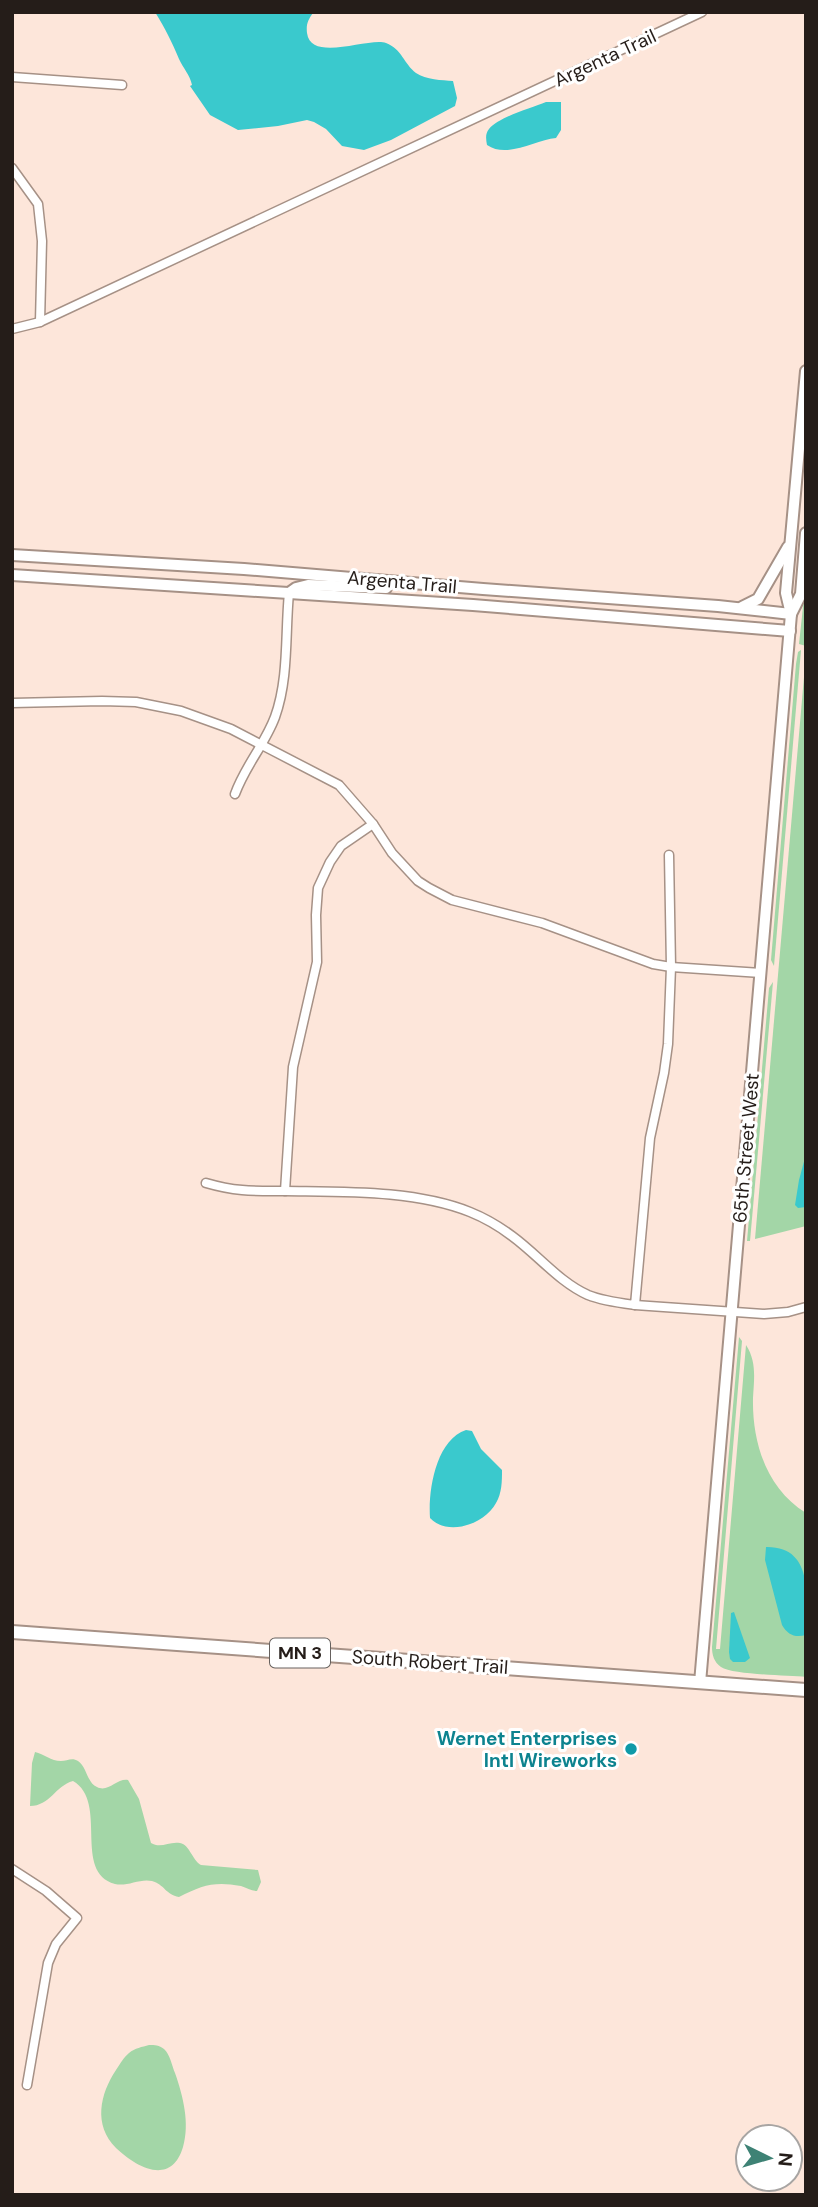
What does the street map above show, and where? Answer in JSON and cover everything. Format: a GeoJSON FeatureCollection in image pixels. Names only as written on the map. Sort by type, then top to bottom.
{"type":"FeatureCollection","features":[{"type":"Feature","properties":{"kind":"main road","name":"South Robert Trail"},"geometry":{"type":"LineString","coordinates":[[12,1632],[806,1690]]}},
{"type":"Feature","properties":{"kind":"street","name":"Argenta Trail"},"geometry":{"type":"LineString","coordinates":[[12,329],[40,322],[702,12]]}},
{"type":"Feature","properties":{"kind":"street"},"geometry":{"type":"LineString","coordinates":[[12,78],[122,85]]}},
{"type":"Feature","properties":{"kind":"street"},"geometry":{"type":"LineString","coordinates":[[12,168],[38,204],[42,241],[40,322]]}},
{"type":"Feature","properties":{"kind":"street","name":"65th Street West"},"geometry":{"type":"LineString","coordinates":[[700,1683],[790,631],[791,614],[786,593],[806,371]]}},
{"type":"Feature","properties":{"kind":"street","name":"65th Street West"},"geometry":{"type":"LineString","coordinates":[[791,614],[801,594],[806,533]]}},
{"type":"Feature","properties":{"kind":"street"},"geometry":{"type":"LineString","coordinates":[[732,607],[747,606],[758,599],[791,541]]}},
{"type":"Feature","properties":{"kind":"street","name":"Argenta Trail"},"geometry":{"type":"LineString","coordinates":[[12,555],[244,569],[732,607],[791,614]]}},
{"type":"Feature","properties":{"kind":"street","name":"Argenta Trail"},"geometry":{"type":"LineString","coordinates":[[12,575],[472,605],[790,631]]}},
{"type":"Feature","properties":{"kind":"street"},"geometry":{"type":"LineString","coordinates":[[235,794],[245,770],[262,745],[281,694],[289,593],[308,585],[403,589],[431,584]]}},
{"type":"Feature","properties":{"kind":"street"},"geometry":{"type":"LineString","coordinates":[[12,703],[122,701],[160,706],[216,723],[339,785],[373,824],[391,853],[418,881],[453,900],[542,923],[653,964],[761,973]]}},
{"type":"Feature","properties":{"kind":"street"},"geometry":{"type":"LineString","coordinates":[[285,1191],[293,1067],[317,962],[318,888],[341,846],[373,824]]}},
{"type":"Feature","properties":{"kind":"street"},"geometry":{"type":"LineString","coordinates":[[635,1305],[650,1138],[668,1044],[671,967],[669,855]]}},
{"type":"Feature","properties":{"kind":"street"},"geometry":{"type":"LineString","coordinates":[[206,1183],[247,1192],[408,1196],[457,1207],[494,1224],[560,1277],[587,1294],[610,1301],[774,1314],[806,1307]]}},
{"type":"Feature","properties":{"kind":"street"},"geometry":{"type":"LineString","coordinates":[[12,1869],[46,1891],[77,1917],[56,1944],[48,1963],[27,2085]]}},
{"type":"Feature","properties":{"kind":"green space"},"geometry":{"type":"Polygon","coordinates":[[[806,579],[806,646],[799,644],[806,579]]]}},
{"type":"Feature","properties":{"kind":"green space"},"geometry":{"type":"Polygon","coordinates":[[[801,650],[774,966],[771,960],[796,664],[798,652],[801,650]]]}},
{"type":"Feature","properties":{"kind":"green space"},"geometry":{"type":"Polygon","coordinates":[[[806,654],[806,1226],[755,1239],[806,654]]]}},
{"type":"Feature","properties":{"kind":"green space"},"geometry":{"type":"Polygon","coordinates":[[[773,982],[750,1241],[747,1241],[769,988],[773,982]]]}},
{"type":"Feature","properties":{"kind":"green space"},"geometry":{"type":"Polygon","coordinates":[[[739,1337],[742,1341],[716,1649],[720,1649],[746,1345],[753,1364],[755,1432],[764,1463],[781,1491],[806,1513],[806,1677],[727,1670],[717,1663],[712,1653],[739,1337]]]}},
{"type":"Feature","properties":{"kind":"green space"},"geometry":{"type":"Polygon","coordinates":[[[35,1752],[57,1761],[78,1761],[91,1782],[101,1788],[128,1780],[139,1799],[151,1843],[183,1844],[201,1865],[258,1870],[261,1882],[257,1891],[241,1886],[216,1884],[179,1897],[152,1881],[120,1885],[102,1877],[95,1866],[92,1852],[89,1804],[83,1791],[73,1781],[43,1803],[30,1806],[35,1752]]]}},
{"type":"Feature","properties":{"kind":"green space"},"geometry":{"type":"Polygon","coordinates":[[[149,2045],[164,2049],[171,2060],[186,2119],[183,2147],[170,2167],[162,2170],[143,2167],[124,2155],[109,2139],[102,2120],[101,2109],[110,2079],[129,2053],[149,2045]]]}},
{"type":"Feature","properties":{"kind":"water"},"geometry":{"type":"Polygon","coordinates":[[[155,12],[316,12],[307,25],[311,42],[329,48],[386,43],[396,49],[420,75],[453,81],[457,98],[455,106],[391,140],[364,150],[342,146],[326,129],[307,120],[238,130],[210,115],[190,86],[190,78],[155,12]]]}},
{"type":"Feature","properties":{"kind":"water"},"geometry":{"type":"Polygon","coordinates":[[[546,102],[561,102],[561,130],[556,138],[503,150],[487,145],[487,133],[494,125],[546,102]]]}},
{"type":"Feature","properties":{"kind":"water"},"geometry":{"type":"Polygon","coordinates":[[[806,1154],[806,1207],[798,1208],[795,1205],[806,1154]]]}},
{"type":"Feature","properties":{"kind":"water"},"geometry":{"type":"Polygon","coordinates":[[[466,1430],[472,1431],[481,1449],[502,1470],[501,1491],[496,1503],[484,1517],[466,1526],[446,1527],[430,1518],[433,1480],[447,1444],[466,1430]]]}},
{"type":"Feature","properties":{"kind":"water"},"geometry":{"type":"Polygon","coordinates":[[[766,1547],[782,1549],[793,1556],[801,1566],[807,1592],[806,1635],[792,1635],[782,1625],[765,1560],[766,1547]]]}},
{"type":"Feature","properties":{"kind":"water"},"geometry":{"type":"Polygon","coordinates":[[[734,1612],[750,1658],[745,1662],[733,1662],[730,1659],[731,1613],[734,1612]]]}},
{"type":"Feature","properties":{"kind":"place","name":"Wernet Enterprises Intl Wireworks"},"geometry":{"type":"Point","coordinates":[631,1749]}}]}
